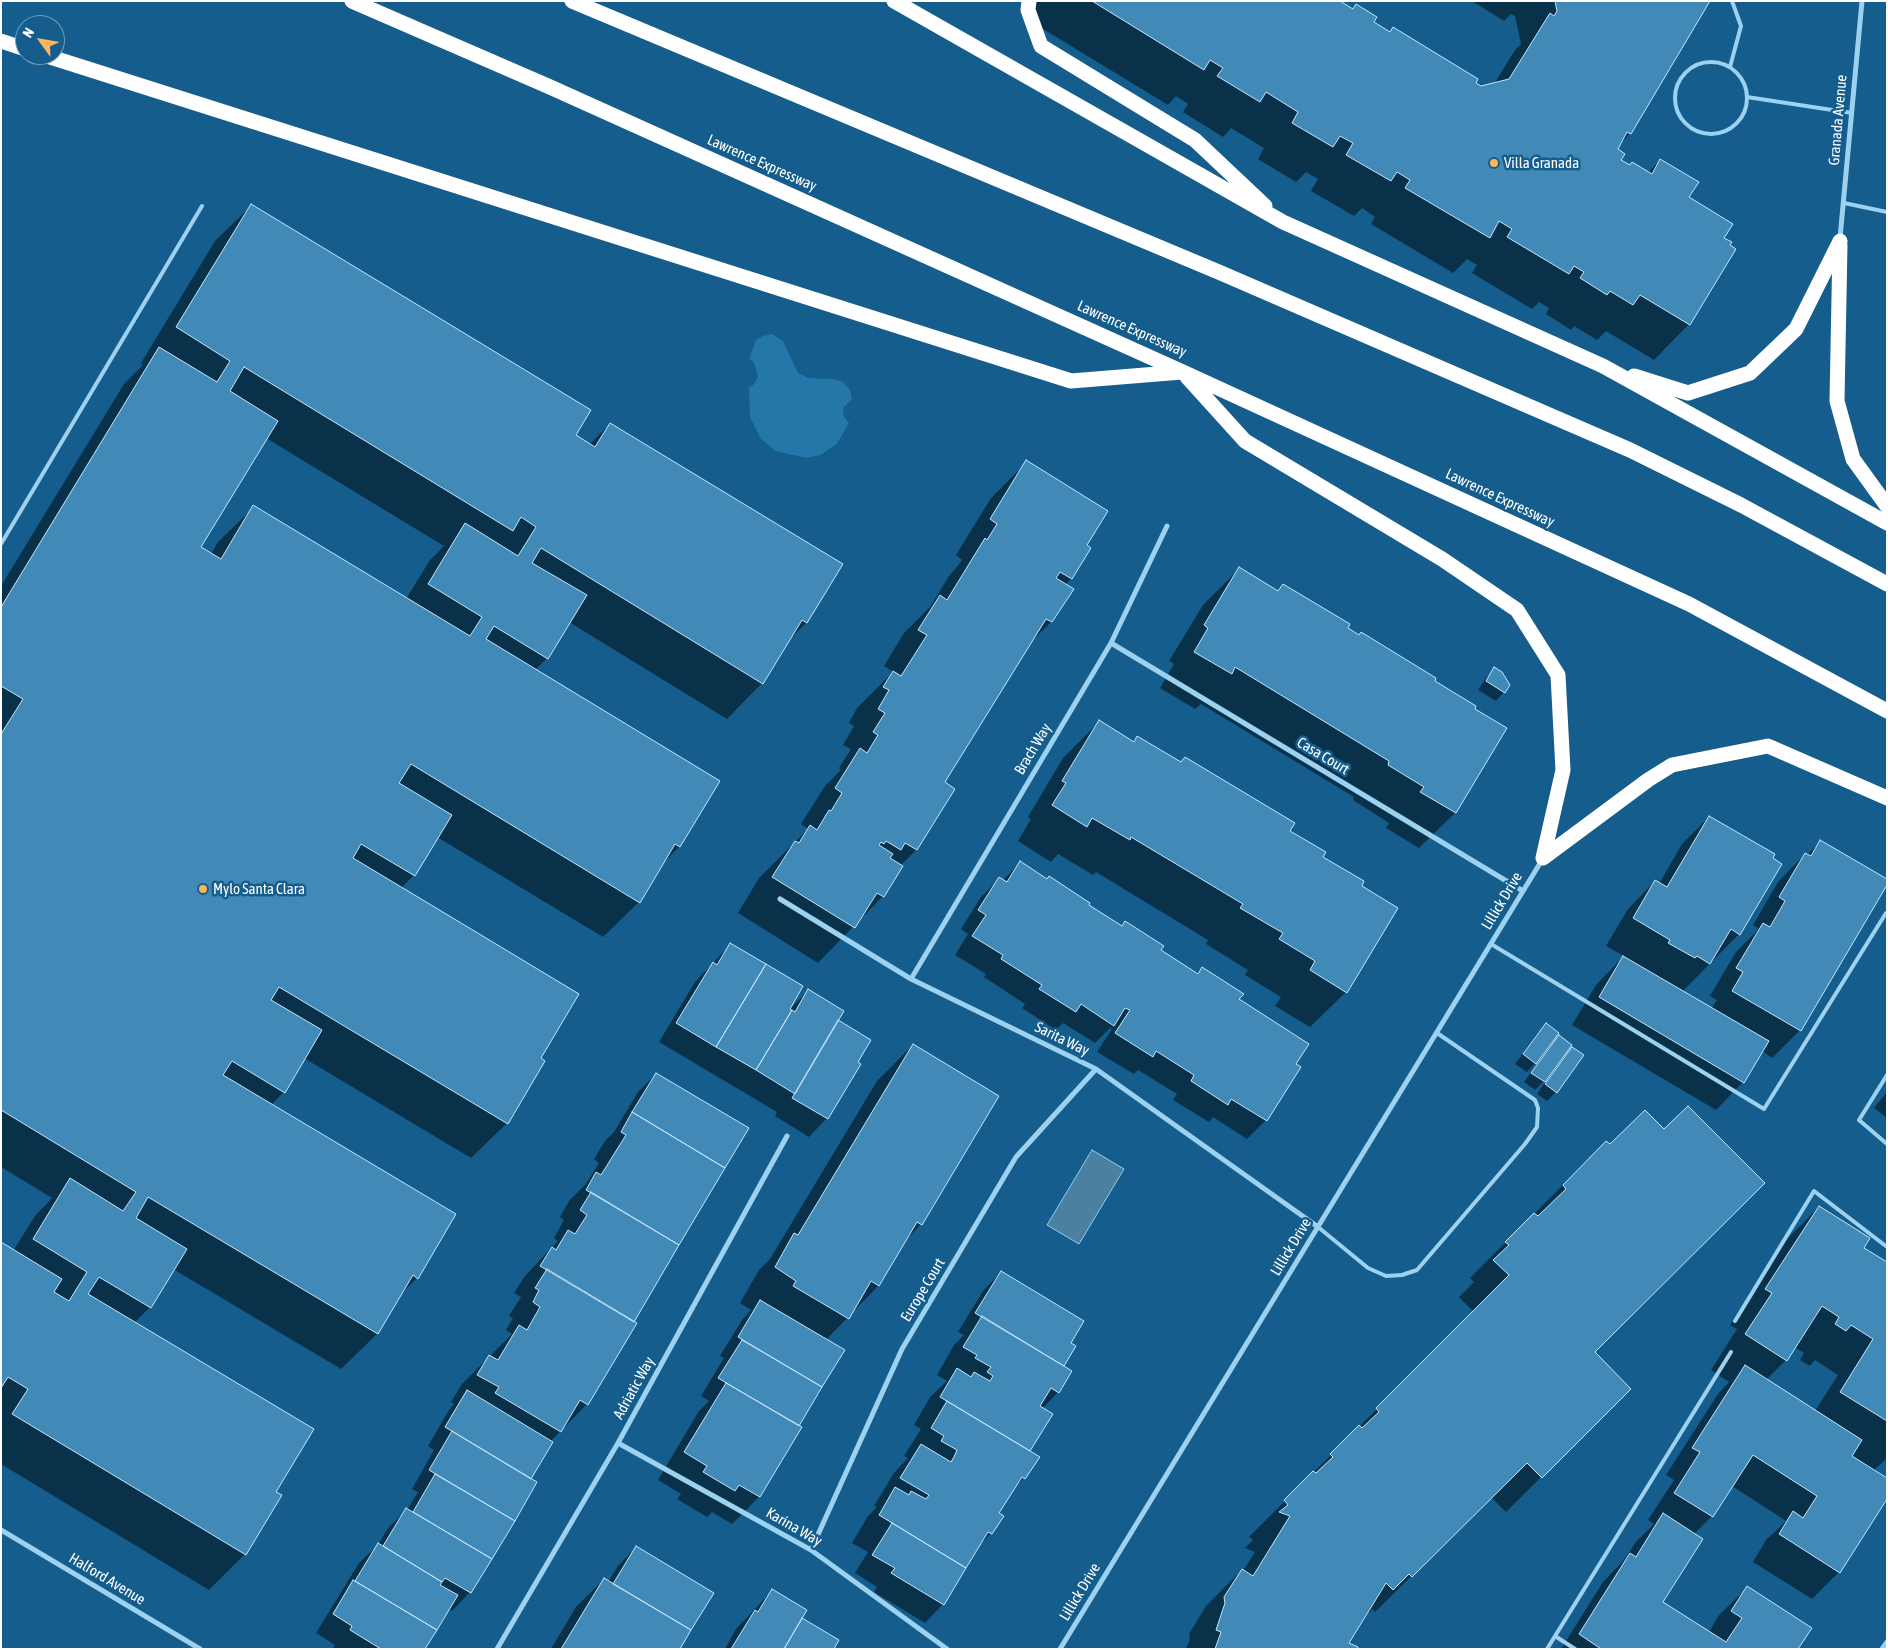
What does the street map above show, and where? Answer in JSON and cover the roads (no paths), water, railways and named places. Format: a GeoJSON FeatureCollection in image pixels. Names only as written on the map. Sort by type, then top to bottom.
{"type":"FeatureCollection","features":[{"type":"Feature","properties":{"kind":"highway","name":"Lawrence Expressway"},"geometry":{"type":"LineString","coordinates":[[352,1],[550,87],[1183,372],[1689,604],[1887,710]]}},
{"type":"Feature","properties":{"kind":"highway"},"geometry":{"type":"LineString","coordinates":[[572,1],[1221,273],[1630,450],[1741,505],[1887,584]]}},
{"type":"Feature","properties":{"kind":"highway"},"geometry":{"type":"LineString","coordinates":[[894,1],[1283,222],[1603,366],[1887,523]]}},
{"type":"Feature","properties":{"kind":"highway"},"geometry":{"type":"LineString","coordinates":[[1028,1],[1028,10],[1041,46],[1195,140],[1283,222]]}},
{"type":"Feature","properties":{"kind":"highway"},"geometry":{"type":"LineString","coordinates":[[1,41],[15,46]]}},
{"type":"Feature","properties":{"kind":"highway"},"geometry":{"type":"LineString","coordinates":[[65,62],[1071,381],[1183,372],[1245,441],[1442,559],[1517,610],[1558,675],[1563,770],[1543,858]]}},
{"type":"Feature","properties":{"kind":"highway"},"geometry":{"type":"LineString","coordinates":[[1603,366],[1688,393],[1750,373],[1796,329],[1840,241]]}},
{"type":"Feature","properties":{"kind":"highway"},"geometry":{"type":"LineString","coordinates":[[1840,241],[1837,400],[1853,459],[1887,506]]}},
{"type":"Feature","properties":{"kind":"highway"},"geometry":{"type":"LineString","coordinates":[[1543,858],[1648,780],[1672,765],[1768,746],[1887,798]]}},
{"type":"Feature","properties":{"kind":"street","name":"Granada Avenue"},"geometry":{"type":"LineString","coordinates":[[1840,241],[1862,1]]}},
{"type":"Feature","properties":{"kind":"street","name":"Brach Way"},"geometry":{"type":"LineString","coordinates":[[911,979],[1111,644],[1167,526]]}},
{"type":"Feature","properties":{"kind":"street","name":"Casa Court"},"geometry":{"type":"LineString","coordinates":[[1111,644],[1523,891]]}},
{"type":"Feature","properties":{"kind":"street","name":"Lillick Drive"},"geometry":{"type":"LineString","coordinates":[[1060,1649],[1543,858]]}},
{"type":"Feature","properties":{"kind":"street","name":"Sarita Way"},"geometry":{"type":"LineString","coordinates":[[780,899],[911,979],[1096,1069],[1318,1227]]}},
{"type":"Feature","properties":{"kind":"street","name":"Europe Court"},"geometry":{"type":"LineString","coordinates":[[811,1550],[902,1350],[1016,1157],[1096,1069]]}},
{"type":"Feature","properties":{"kind":"street","name":"Adriatic Way"},"geometry":{"type":"LineString","coordinates":[[497,1649],[618,1443],[787,1136]]}},
{"type":"Feature","properties":{"kind":"street","name":"Karina Way"},"geometry":{"type":"LineString","coordinates":[[618,1443],[811,1550],[947,1649]]}},
{"type":"Feature","properties":{"kind":"street","name":"Halford Avenue"},"geometry":{"type":"LineString","coordinates":[[1,1530],[200,1649]]}},
{"type":"Feature","properties":{"kind":"street"},"geometry":{"type":"LineString","coordinates":[[1882,1649],[1887,1642]]}},
{"type":"Feature","properties":{"kind":"lane"},"geometry":{"type":"LineString","coordinates":[[1730,67],[1741,26],[1732,1]]}},
{"type":"Feature","properties":{"kind":"lane"},"geometry":{"type":"LineString","coordinates":[[1707,62],[1719,63],[1730,67],[1742,80],[1747,97],[1745,109],[1740,119],[1732,128],[1721,134],[1696,132],[1686,126],[1679,116],[1675,105],[1678,81],[1695,65],[1707,62]]}},
{"type":"Feature","properties":{"kind":"lane"},"geometry":{"type":"LineString","coordinates":[[1747,97],[1852,113]]}},
{"type":"Feature","properties":{"kind":"lane"},"geometry":{"type":"LineString","coordinates":[[1844,203],[1887,212]]}},
{"type":"Feature","properties":{"kind":"lane"},"geometry":{"type":"LineString","coordinates":[[1,544],[202,206]]}},
{"type":"Feature","properties":{"kind":"lane"},"geometry":{"type":"LineString","coordinates":[[1491,944],[1764,1108],[1886,913]]}},
{"type":"Feature","properties":{"kind":"lane"},"geometry":{"type":"LineString","coordinates":[[1318,1227],[1368,1268],[1386,1276],[1402,1275],[1417,1270],[1525,1144],[1537,1127],[1538,1108],[1535,1100],[1437,1033]]}},
{"type":"Feature","properties":{"kind":"lane"},"geometry":{"type":"LineString","coordinates":[[1887,1075],[1859,1120],[1887,1144]]}},
{"type":"Feature","properties":{"kind":"lane"},"geometry":{"type":"LineString","coordinates":[[1735,1320],[1814,1191],[1887,1247]]}},
{"type":"Feature","properties":{"kind":"lane"},"geometry":{"type":"LineString","coordinates":[[1547,1649],[1731,1352]]}},
{"type":"Feature","properties":{"kind":"lane"},"geometry":{"type":"LineString","coordinates":[[1555,1636],[1575,1649]]}},
{"type":"Feature","properties":{"kind":"place","name":"Villa Granada"},"geometry":{"type":"Point","coordinates":[1494,163]}},
{"type":"Feature","properties":{"kind":"place","name":"Mylo Santa Clara"},"geometry":{"type":"Point","coordinates":[203,889]}}]}
